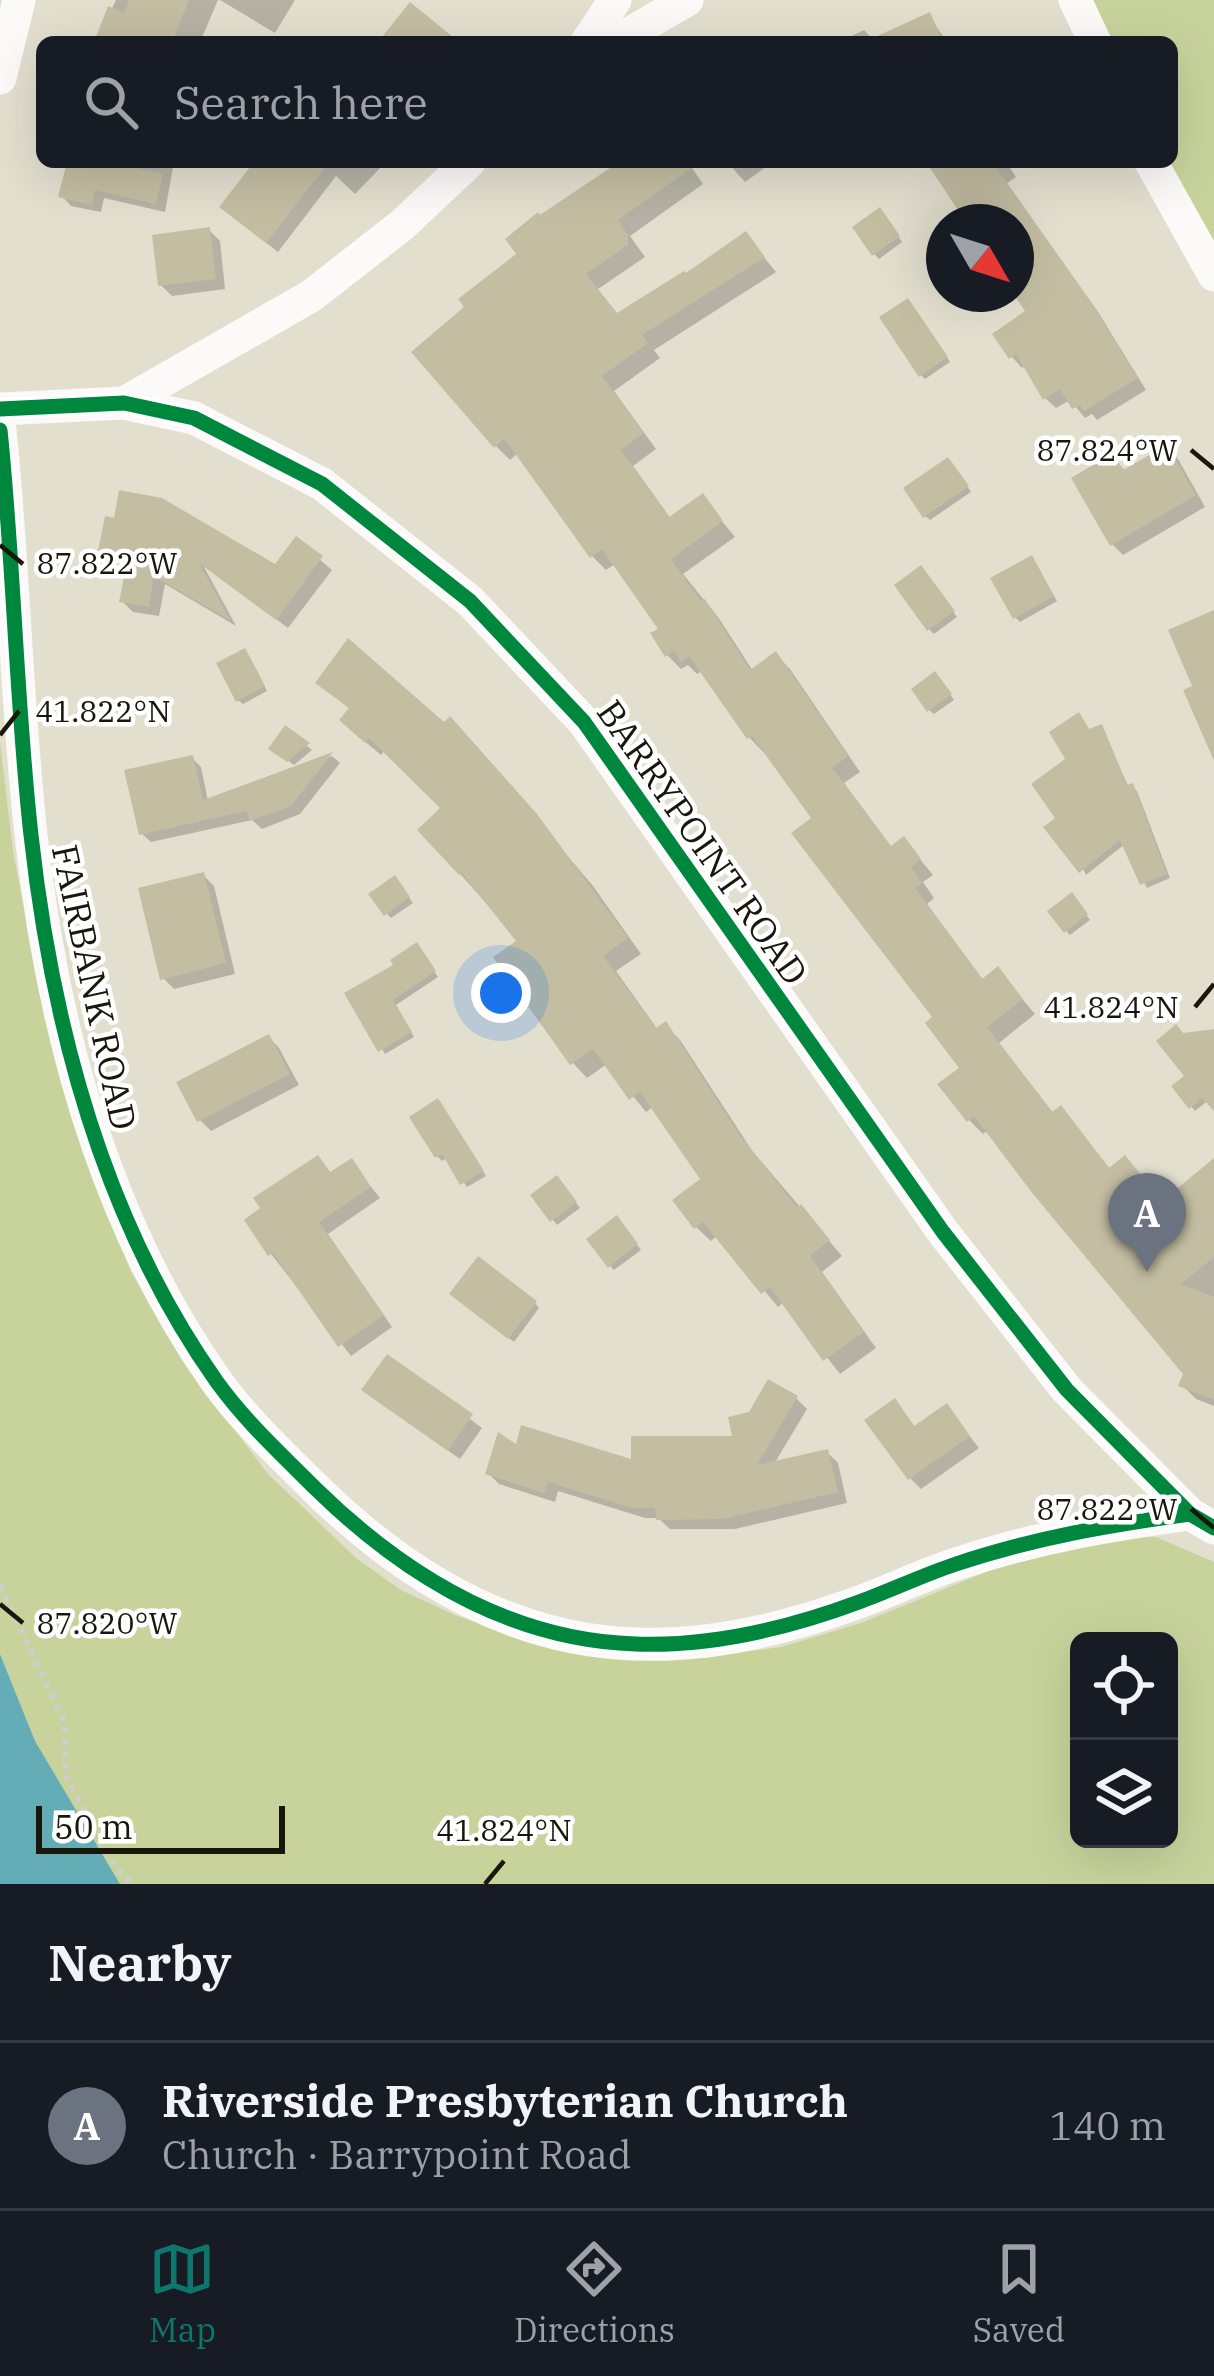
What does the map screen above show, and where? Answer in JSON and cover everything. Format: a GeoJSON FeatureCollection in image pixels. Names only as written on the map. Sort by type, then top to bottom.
{"type":"FeatureCollection","features":[{"type":"Feature","properties":{"kind":"street"},"geometry":{"type":"LineString","coordinates":[[0,78],[19,0]]}},
{"type":"Feature","properties":{"kind":"street"},"geometry":{"type":"LineString","coordinates":[[591,36],[615,0]]}},
{"type":"Feature","properties":{"kind":"street"},"geometry":{"type":"LineString","coordinates":[[625,36],[687,0]]}},
{"type":"Feature","properties":{"kind":"street"},"geometry":{"type":"LineString","coordinates":[[1075,0],[1092,36]]}},
{"type":"Feature","properties":{"kind":"street"},"geometry":{"type":"LineString","coordinates":[[124,403],[311,296],[402,225],[464,168]]}},
{"type":"Feature","properties":{"kind":"street"},"geometry":{"type":"LineString","coordinates":[[1154,168],[1214,275]]}},
{"type":"Feature","properties":{"kind":"street","name":"BARRYPOINT ROAD"},"geometry":{"type":"LineString","coordinates":[[0,409],[124,403],[194,418],[322,484],[470,602],[584,722],[943,1232],[1067,1390],[1202,1521]]}},
{"type":"Feature","properties":{"kind":"street","name":"FAIRBANK ROAD"},"geometry":{"type":"LineString","coordinates":[[0,430],[31,838],[49,949],[89,1122],[146,1263],[184,1333],[220,1387],[263,1436],[364,1537],[437,1586],[490,1613],[545,1632],[639,1644],[796,1624],[975,1558],[1080,1529],[1202,1521]]}},
{"type":"Feature","properties":{"kind":"path"},"geometry":{"type":"LineString","coordinates":[[0,1585],[64,1720],[66,1777],[115,1867],[132,1884]]}},
{"type":"Feature","properties":{"kind":"green space"},"geometry":{"type":"Polygon","coordinates":[[[1089,0],[1214,0],[1214,244],[1172,168],[1178,168],[1178,36],[1107,36],[1089,0]]]}},
{"type":"Feature","properties":{"kind":"green space"},"geometry":{"type":"Polygon","coordinates":[[[0,742],[13,851],[35,966],[96,1185],[131,1272],[181,1358],[267,1473],[356,1558],[401,1590],[549,1648],[693,1658],[781,1647],[861,1623],[1006,1564],[1133,1536],[1156,1537],[1214,1562],[1214,1884],[120,1884],[35,1741],[0,1654],[0,742]]]}},
{"type":"Feature","properties":{"kind":"water"},"geometry":{"type":"Polygon","coordinates":[[[0,1654],[35,1741],[120,1884],[0,1884],[0,1654]]]}},
{"type":"Feature","properties":{"kind":"building"},"geometry":{"type":"Polygon","coordinates":[[[129,0],[189,0],[174,36],[96,36],[108,6],[124,13],[129,0]]]}},
{"type":"Feature","properties":{"kind":"building"},"geometry":{"type":"Polygon","coordinates":[[[410,2],[452,36],[383,36],[410,2]]]}},
{"type":"Feature","properties":{"kind":"building"},"geometry":{"type":"Polygon","coordinates":[[[930,12],[940,36],[877,36],[930,12]]]}},
{"type":"Feature","properties":{"kind":"building"},"geometry":{"type":"Polygon","coordinates":[[[65,168],[136,168],[163,174],[156,204],[95,190],[92,205],[58,197],[65,168]]]}},
{"type":"Feature","properties":{"kind":"building"},"geometry":{"type":"Polygon","coordinates":[[[249,168],[324,168],[266,243],[219,207],[249,168]]]}},
{"type":"Feature","properties":{"kind":"building"},"geometry":{"type":"Polygon","coordinates":[[[610,168],[692,168],[618,220],[628,235],[628,245],[586,274],[617,313],[746,231],[765,257],[642,335],[648,343],[602,376],[644,433],[621,450],[669,517],[703,493],[723,521],[671,559],[701,601],[705,599],[750,670],[776,651],[848,756],[832,768],[891,846],[904,836],[921,859],[911,867],[922,883],[915,888],[982,979],[998,966],[1023,999],[987,1027],[1052,1112],[1061,1105],[1109,1168],[1125,1155],[1162,1201],[1214,1158],[1214,1257],[1181,1284],[1214,1297],[1214,1400],[1178,1386],[1183,1374],[974,1116],[967,1122],[937,1084],[959,1068],[925,1023],[932,1017],[791,833],[811,818],[752,736],[747,739],[689,656],[681,662],[674,651],[665,657],[650,633],[658,629],[602,549],[590,558],[504,438],[494,448],[411,352],[464,307],[458,299],[516,254],[505,239],[538,212],[540,215],[610,168]]]}},
{"type":"Feature","properties":{"kind":"building"},"geometry":{"type":"Polygon","coordinates":[[[930,168],[996,168],[1022,204],[954,204],[930,168]]]}},
{"type":"Feature","properties":{"kind":"building"},"geometry":{"type":"Polygon","coordinates":[[[880,207],[900,236],[872,256],[852,227],[880,207]]]}},
{"type":"Feature","properties":{"kind":"building"},"geometry":{"type":"Polygon","coordinates":[[[1034,222],[1138,378],[1084,411],[1080,405],[1072,409],[1060,389],[1043,400],[1016,354],[1009,359],[992,334],[1024,312],[1034,312],[1034,222]]]}},
{"type":"Feature","properties":{"kind":"building"},"geometry":{"type":"Polygon","coordinates":[[[210,227],[216,279],[158,286],[152,235],[210,227]]]}},
{"type":"Feature","properties":{"kind":"building"},"geometry":{"type":"Polygon","coordinates":[[[908,298],[948,357],[919,377],[879,317],[908,298]]]}},
{"type":"Feature","properties":{"kind":"building"},"geometry":{"type":"Polygon","coordinates":[[[1167,445],[1196,495],[1110,546],[1071,478],[1113,453],[1123,470],[1167,445]]]}},
{"type":"Feature","properties":{"kind":"building"},"geometry":{"type":"Polygon","coordinates":[[[948,457],[969,486],[923,518],[903,488],[948,457]]]}},
{"type":"Feature","properties":{"kind":"building"},"geometry":{"type":"Polygon","coordinates":[[[119,490],[162,498],[275,564],[296,536],[323,556],[276,620],[199,563],[231,621],[154,576],[149,607],[119,602],[128,557],[98,551],[105,516],[114,518],[119,490]]]}},
{"type":"Feature","properties":{"kind":"building"},"geometry":{"type":"Polygon","coordinates":[[[1032,555],[1054,596],[1013,619],[990,578],[1032,555]]]}},
{"type":"Feature","properties":{"kind":"building"},"geometry":{"type":"Polygon","coordinates":[[[921,565],[955,611],[927,631],[894,585],[921,565]]]}},
{"type":"Feature","properties":{"kind":"building"},"geometry":{"type":"Polygon","coordinates":[[[1214,610],[1214,761],[1183,690],[1192,686],[1168,630],[1214,610]]]}},
{"type":"Feature","properties":{"kind":"building"},"geometry":{"type":"Polygon","coordinates":[[[348,638],[444,722],[450,716],[537,814],[628,938],[603,956],[656,1028],[666,1021],[739,1134],[830,1240],[810,1256],[864,1332],[823,1361],[770,1287],[761,1294],[703,1222],[694,1229],[672,1200],[700,1179],[640,1092],[629,1100],[593,1049],[570,1065],[493,957],[516,941],[461,872],[459,875],[417,830],[440,808],[369,738],[365,743],[339,720],[349,708],[315,683],[348,638]]]}},
{"type":"Feature","properties":{"kind":"building"},"geometry":{"type":"Polygon","coordinates":[[[245,648],[265,686],[236,702],[216,663],[245,648]]]}},
{"type":"Feature","properties":{"kind":"building"},"geometry":{"type":"Polygon","coordinates":[[[935,671],[952,694],[927,712],[911,689],[935,671]]]}},
{"type":"Feature","properties":{"kind":"building"},"geometry":{"type":"Polygon","coordinates":[[[1079,712],[1089,729],[1102,724],[1127,785],[1133,783],[1167,874],[1140,885],[1120,840],[1079,873],[1043,827],[1055,818],[1031,784],[1065,759],[1049,732],[1079,712]]]}},
{"type":"Feature","properties":{"kind":"building"},"geometry":{"type":"Polygon","coordinates":[[[285,725],[310,743],[287,762],[268,749],[285,725]]]}},
{"type":"Feature","properties":{"kind":"building"},"geometry":{"type":"Polygon","coordinates":[[[333,752],[291,806],[250,821],[246,811],[139,835],[124,770],[193,755],[203,800],[333,752]]]}},
{"type":"Feature","properties":{"kind":"building"},"geometry":{"type":"Polygon","coordinates":[[[204,872],[226,963],[160,980],[138,888],[204,872]]]}},
{"type":"Feature","properties":{"kind":"building"},"geometry":{"type":"Polygon","coordinates":[[[395,875],[410,897],[384,916],[368,894],[395,875]]]}},
{"type":"Feature","properties":{"kind":"building"},"geometry":{"type":"Polygon","coordinates":[[[1072,892],[1088,914],[1064,933],[1047,911],[1072,892]]]}},
{"type":"Feature","properties":{"kind":"building"},"geometry":{"type":"Polygon","coordinates":[[[417,942],[436,971],[393,1000],[412,1032],[378,1052],[344,993],[393,965],[390,960],[417,942]]]}},
{"type":"Feature","properties":{"kind":"building"},"geometry":{"type":"Polygon","coordinates":[[[1176,1024],[1183,1033],[1214,1029],[1214,1111],[1202,1098],[1189,1109],[1171,1086],[1184,1076],[1156,1041],[1176,1024]]]}},
{"type":"Feature","properties":{"kind":"building"},"geometry":{"type":"Polygon","coordinates":[[[269,1034],[290,1074],[197,1122],[176,1082],[269,1034]]]}},
{"type":"Feature","properties":{"kind":"building"},"geometry":{"type":"Polygon","coordinates":[[[438,1098],[484,1171],[460,1185],[442,1154],[435,1158],[409,1117],[438,1098]]]}},
{"type":"Feature","properties":{"kind":"building"},"geometry":{"type":"Polygon","coordinates":[[[318,1155],[330,1172],[352,1158],[371,1187],[319,1222],[384,1315],[338,1347],[273,1253],[268,1256],[244,1220],[260,1208],[253,1198],[318,1155]]]}},
{"type":"Feature","properties":{"kind":"building"},"geometry":{"type":"Polygon","coordinates":[[[557,1175],[577,1202],[550,1222],[530,1195],[557,1175]]]}},
{"type":"Feature","properties":{"kind":"building"},"geometry":{"type":"Polygon","coordinates":[[[617,1215],[638,1244],[608,1268],[586,1239],[617,1215]]]}},
{"type":"Feature","properties":{"kind":"building"},"geometry":{"type":"Polygon","coordinates":[[[478,1256],[537,1301],[508,1339],[449,1294],[478,1256]]]}},
{"type":"Feature","properties":{"kind":"building"},"geometry":{"type":"Polygon","coordinates":[[[387,1354],[473,1414],[448,1451],[361,1390],[387,1354]]]}},
{"type":"Feature","properties":{"kind":"building"},"geometry":{"type":"Polygon","coordinates":[[[768,1379],[798,1396],[757,1465],[828,1449],[838,1492],[723,1519],[656,1520],[655,1508],[632,1508],[548,1482],[544,1493],[485,1474],[498,1432],[516,1444],[521,1425],[631,1459],[631,1436],[732,1436],[728,1417],[749,1412],[768,1379]]]}},
{"type":"Feature","properties":{"kind":"building"},"geometry":{"type":"Polygon","coordinates":[[[895,1398],[914,1426],[947,1403],[970,1436],[908,1480],[864,1420],[895,1398]]]}},
{"type":"Feature","properties":{"kind":"cycle path"},"geometry":{"type":"LineString","coordinates":[[0,409],[124,403],[194,418],[322,484],[470,601],[584,722],[943,1232],[1067,1390],[1190,1514],[1214,1528]]}},
{"type":"Feature","properties":{"kind":"cycle path"},"geometry":{"type":"LineString","coordinates":[[0,430],[40,907],[53,979],[90,1121],[144,1257],[217,1382],[264,1437],[350,1520],[422,1575],[502,1616],[589,1640],[663,1644],[777,1628],[1014,1547],[1190,1514]]}},
{"type":"Feature","properties":{"kind":"place","name":"Riverside Presbyterian Church"},"geometry":{"type":"Point","coordinates":[1147,1272]}}]}
